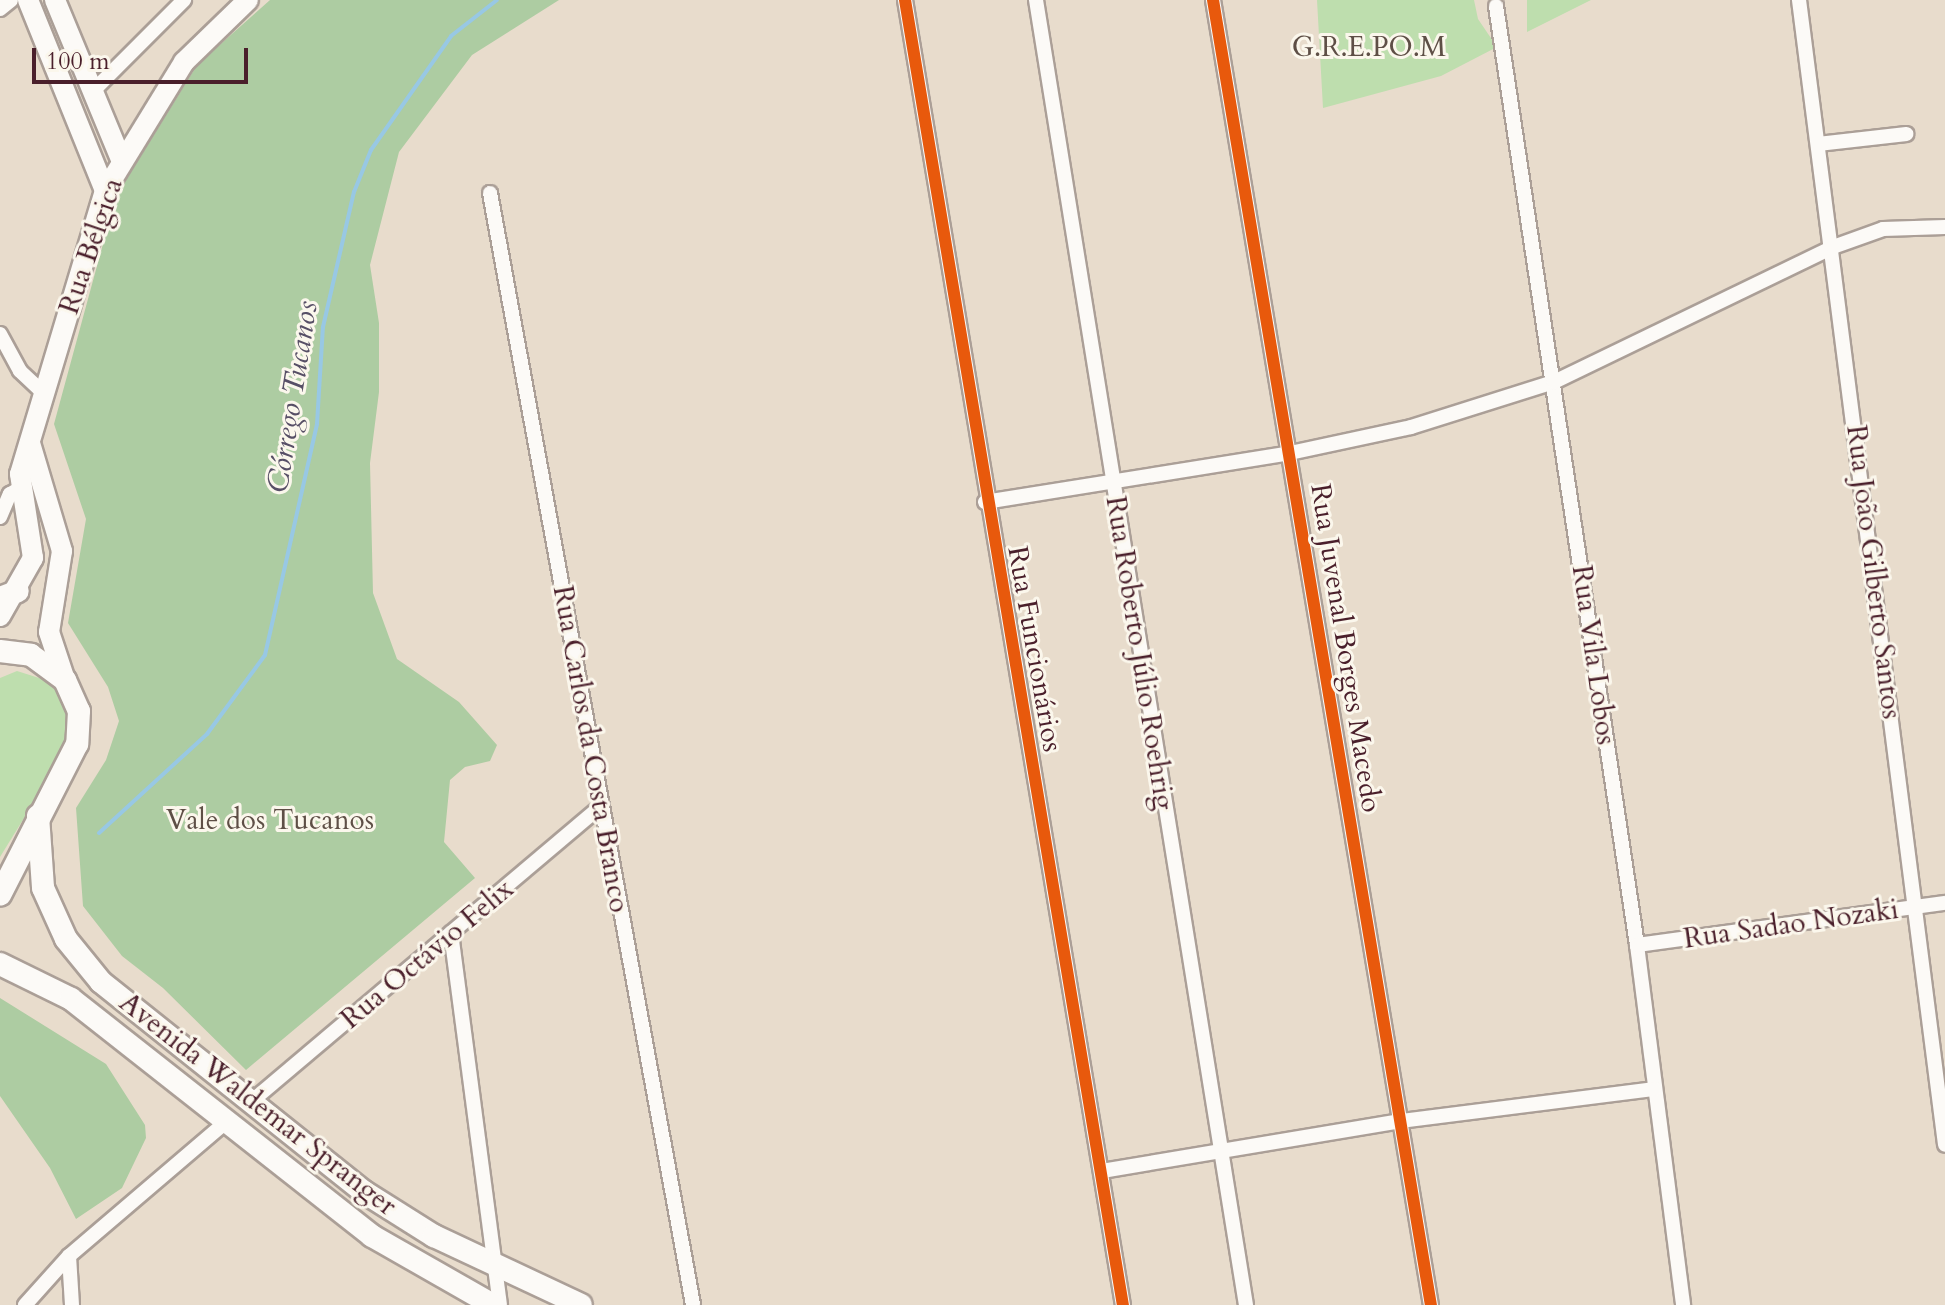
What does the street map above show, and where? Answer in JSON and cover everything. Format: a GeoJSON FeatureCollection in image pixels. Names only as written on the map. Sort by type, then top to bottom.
{"type":"FeatureCollection","features":[{"type":"Feature","properties":{"kind":"main road"},"geometry":{"type":"LineString","coordinates":[[0,651],[31,655],[65,680],[79,711],[77,744],[0,895]]}},
{"type":"Feature","properties":{"kind":"main road","name":"Avenida Waldemar Spranger"},"geometry":{"type":"LineString","coordinates":[[38,816],[43,888],[66,939],[101,982],[364,1192],[497,1268],[581,1305]]}},
{"type":"Feature","properties":{"kind":"main road","name":"Avenida Waldemar Spranger"},"geometry":{"type":"LineString","coordinates":[[0,964],[71,999],[372,1236],[493,1305]]}},
{"type":"Feature","properties":{"kind":"street"},"geometry":{"type":"LineString","coordinates":[[0,9],[11,0]]}},
{"type":"Feature","properties":{"kind":"street"},"geometry":{"type":"LineString","coordinates":[[28,0],[105,191]]}},
{"type":"Feature","properties":{"kind":"street"},"geometry":{"type":"LineString","coordinates":[[55,0],[121,159]]}},
{"type":"Feature","properties":{"kind":"street"},"geometry":{"type":"LineString","coordinates":[[93,91],[184,0]]}},
{"type":"Feature","properties":{"kind":"street","name":"Rua Bélgica"},"geometry":{"type":"LineString","coordinates":[[0,616],[9,595],[33,558],[34,539],[19,489],[28,436],[105,191],[121,159],[184,62],[248,0]]}},
{"type":"Feature","properties":{"kind":"street","name":"Rua Funcionários"},"geometry":{"type":"LineString","coordinates":[[905,0],[985,502],[1123,1305]]}},
{"type":"Feature","properties":{"kind":"street","name":"Rua Roberto Júlio Roehrig"},"geometry":{"type":"LineString","coordinates":[[1036,0],[1246,1305]]}},
{"type":"Feature","properties":{"kind":"street","name":"Rua Juvenal Borges Macedo"},"geometry":{"type":"LineString","coordinates":[[1213,0],[1431,1305]]}},
{"type":"Feature","properties":{"kind":"street","name":"Rua João Gilberto Santos"},"geometry":{"type":"LineString","coordinates":[[1799,0],[1833,247],[1945,1145]]}},
{"type":"Feature","properties":{"kind":"street","name":"Rua Vila Lobos"},"geometry":{"type":"LineString","coordinates":[[1496,6],[1637,945],[1683,1305]]}},
{"type":"Feature","properties":{"kind":"street"},"geometry":{"type":"LineString","coordinates":[[1818,144],[1906,134]]}},
{"type":"Feature","properties":{"kind":"street","name":"Rua Carlos da Costa Branco"},"geometry":{"type":"LineString","coordinates":[[490,193],[693,1305]]}},
{"type":"Feature","properties":{"kind":"street"},"geometry":{"type":"LineString","coordinates":[[985,502],[1290,453],[1411,427],[1554,382],[1833,247],[1883,229],[1945,227]]}},
{"type":"Feature","properties":{"kind":"street"},"geometry":{"type":"LineString","coordinates":[[0,334],[20,371],[44,393]]}},
{"type":"Feature","properties":{"kind":"street"},"geometry":{"type":"LineString","coordinates":[[28,436],[62,551],[49,632],[65,680]]}},
{"type":"Feature","properties":{"kind":"street"},"geometry":{"type":"LineString","coordinates":[[0,517],[10,494],[19,489]]}},
{"type":"Feature","properties":{"kind":"street","name":"Rua Octávio Felix"},"geometry":{"type":"LineString","coordinates":[[252,1101],[601,806]]}},
{"type":"Feature","properties":{"kind":"street","name":"Rua Sadao Nozaki"},"geometry":{"type":"LineString","coordinates":[[1637,945],[1945,903]]}},
{"type":"Feature","properties":{"kind":"street"},"geometry":{"type":"LineString","coordinates":[[451,933],[500,1305]]}},
{"type":"Feature","properties":{"kind":"street"},"geometry":{"type":"LineString","coordinates":[[1102,1171],[1401,1121],[1654,1089]]}},
{"type":"Feature","properties":{"kind":"street"},"geometry":{"type":"LineString","coordinates":[[25,1305],[69,1256],[226,1122]]}},
{"type":"Feature","properties":{"kind":"street"},"geometry":{"type":"LineString","coordinates":[[69,1256],[72,1305]]}},
{"type":"Feature","properties":{"kind":"green space","name":"Vale dos Tucanos"},"geometry":{"type":"Polygon","coordinates":[[[270,0],[559,0],[472,55],[399,152],[370,265],[379,323],[379,392],[370,463],[373,593],[397,659],[459,702],[497,745],[490,761],[465,767],[450,780],[444,842],[475,878],[246,1070],[163,988],[122,956],[83,906],[76,808],[106,760],[119,721],[108,687],[68,623],[86,519],[54,424],[116,196],[197,65],[270,0]]]}},
{"type":"Feature","properties":{"kind":"green space","name":"G.R.E.PO.M"},"geometry":{"type":"Polygon","coordinates":[[[1317,0],[1474,0],[1478,19],[1497,47],[1441,76],[1323,108],[1317,0]]]}},
{"type":"Feature","properties":{"kind":"green space","name":"G.R.E.PO.M"},"geometry":{"type":"Polygon","coordinates":[[[1527,0],[1591,0],[1527,32],[1527,0]]]}},
{"type":"Feature","properties":{"kind":"green space"},"geometry":{"type":"Polygon","coordinates":[[[17,671],[55,683],[75,719],[63,755],[0,857],[0,678],[17,671]]]}},
{"type":"Feature","properties":{"kind":"green space"},"geometry":{"type":"Polygon","coordinates":[[[0,998],[106,1064],[145,1125],[146,1138],[122,1188],[76,1219],[50,1168],[0,1096],[0,998]]]}},
{"type":"Feature","properties":{"kind":"waterway","name":"Córrego Tucanos"},"geometry":{"type":"LineString","coordinates":[[99,833],[207,734],[265,655],[317,424],[323,327],[354,192],[371,150],[451,36],[497,0]]}},
{"type":"Feature","properties":{"kind":"cycle path"},"geometry":{"type":"LineString","coordinates":[[905,0],[1123,1305]]}},
{"type":"Feature","properties":{"kind":"cycle path"},"geometry":{"type":"LineString","coordinates":[[1213,0],[1431,1305]]}}]}
